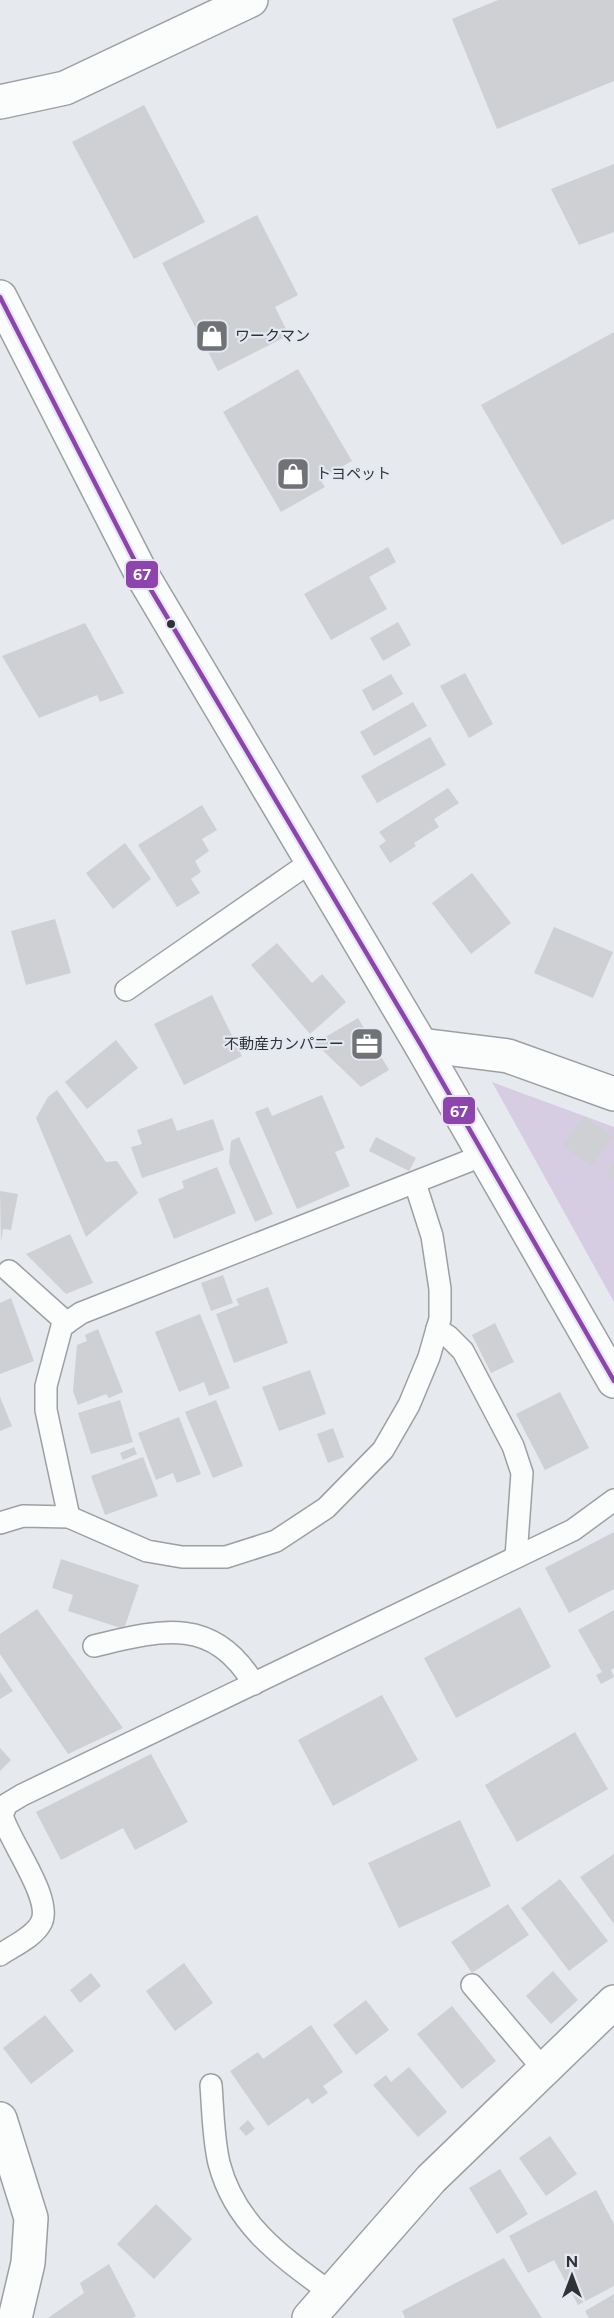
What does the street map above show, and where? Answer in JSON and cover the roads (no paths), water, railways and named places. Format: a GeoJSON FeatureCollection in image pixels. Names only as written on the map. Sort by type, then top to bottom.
{"type":"FeatureCollection","features":[{"type":"Feature","properties":{"kind":"main road"},"geometry":{"type":"LineString","coordinates":[[0,102],[65,88],[251,0]]}},
{"type":"Feature","properties":{"kind":"main road"},"geometry":{"type":"LineString","coordinates":[[0,297],[141,573],[421,1045],[614,1381]]}},
{"type":"Feature","properties":{"kind":"main road"},"geometry":{"type":"LineString","coordinates":[[421,1045],[508,1056],[614,1094]]}},
{"type":"Feature","properties":{"kind":"main road"},"geometry":{"type":"LineString","coordinates":[[309,2318],[431,2179],[612,2008]]}},
{"type":"Feature","properties":{"kind":"main road"},"geometry":{"type":"LineString","coordinates":[[0,2118],[31,2218],[28,2263],[15,2318]]}},
{"type":"Feature","properties":{"kind":"lane"},"geometry":{"type":"LineString","coordinates":[[126,990],[312,861]]}},
{"type":"Feature","properties":{"kind":"lane"},"geometry":{"type":"LineString","coordinates":[[69,1517],[46,1410],[46,1386],[62,1326],[81,1313],[415,1184],[484,1155]]}},
{"type":"Feature","properties":{"kind":"lane"},"geometry":{"type":"LineString","coordinates":[[0,1523],[23,1516],[69,1517],[147,1551],[182,1557],[226,1557],[276,1541],[326,1508],[383,1450],[410,1405],[429,1357],[437,1329],[440,1318],[440,1289],[437,1268],[432,1236],[415,1184]]}},
{"type":"Feature","properties":{"kind":"lane"},"geometry":{"type":"LineString","coordinates":[[9,1271],[67,1323]]}},
{"type":"Feature","properties":{"kind":"lane"},"geometry":{"type":"LineString","coordinates":[[437,1329],[463,1351],[513,1446],[522,1473],[516,1557]]}},
{"type":"Feature","properties":{"kind":"lane"},"geometry":{"type":"LineString","coordinates":[[0,1955],[33,1933],[41,1923],[45,1911],[37,1888],[6,1829],[2,1815],[3,1806],[573,1530],[614,1500]]}},
{"type":"Feature","properties":{"kind":"lane"},"geometry":{"type":"LineString","coordinates":[[94,1646],[146,1633],[183,1631],[207,1638],[230,1654],[246,1669],[254,1684]]}},
{"type":"Feature","properties":{"kind":"lane"},"geometry":{"type":"LineString","coordinates":[[472,1985],[544,2070]]}},
{"type":"Feature","properties":{"kind":"lane"},"geometry":{"type":"LineString","coordinates":[[211,2085],[219,2163],[232,2196],[253,2229],[280,2256],[331,2294]]}},
{"type":"Feature","properties":{"kind":"place","name":"ワークマン"},"geometry":{"type":"Point","coordinates":[212,336]}},
{"type":"Feature","properties":{"kind":"place","name":"トヨペット"},"geometry":{"type":"Point","coordinates":[293,474]}},
{"type":"Feature","properties":{"kind":"place","name":"不動産カンパニー"},"geometry":{"type":"Point","coordinates":[367,1044]}}]}
